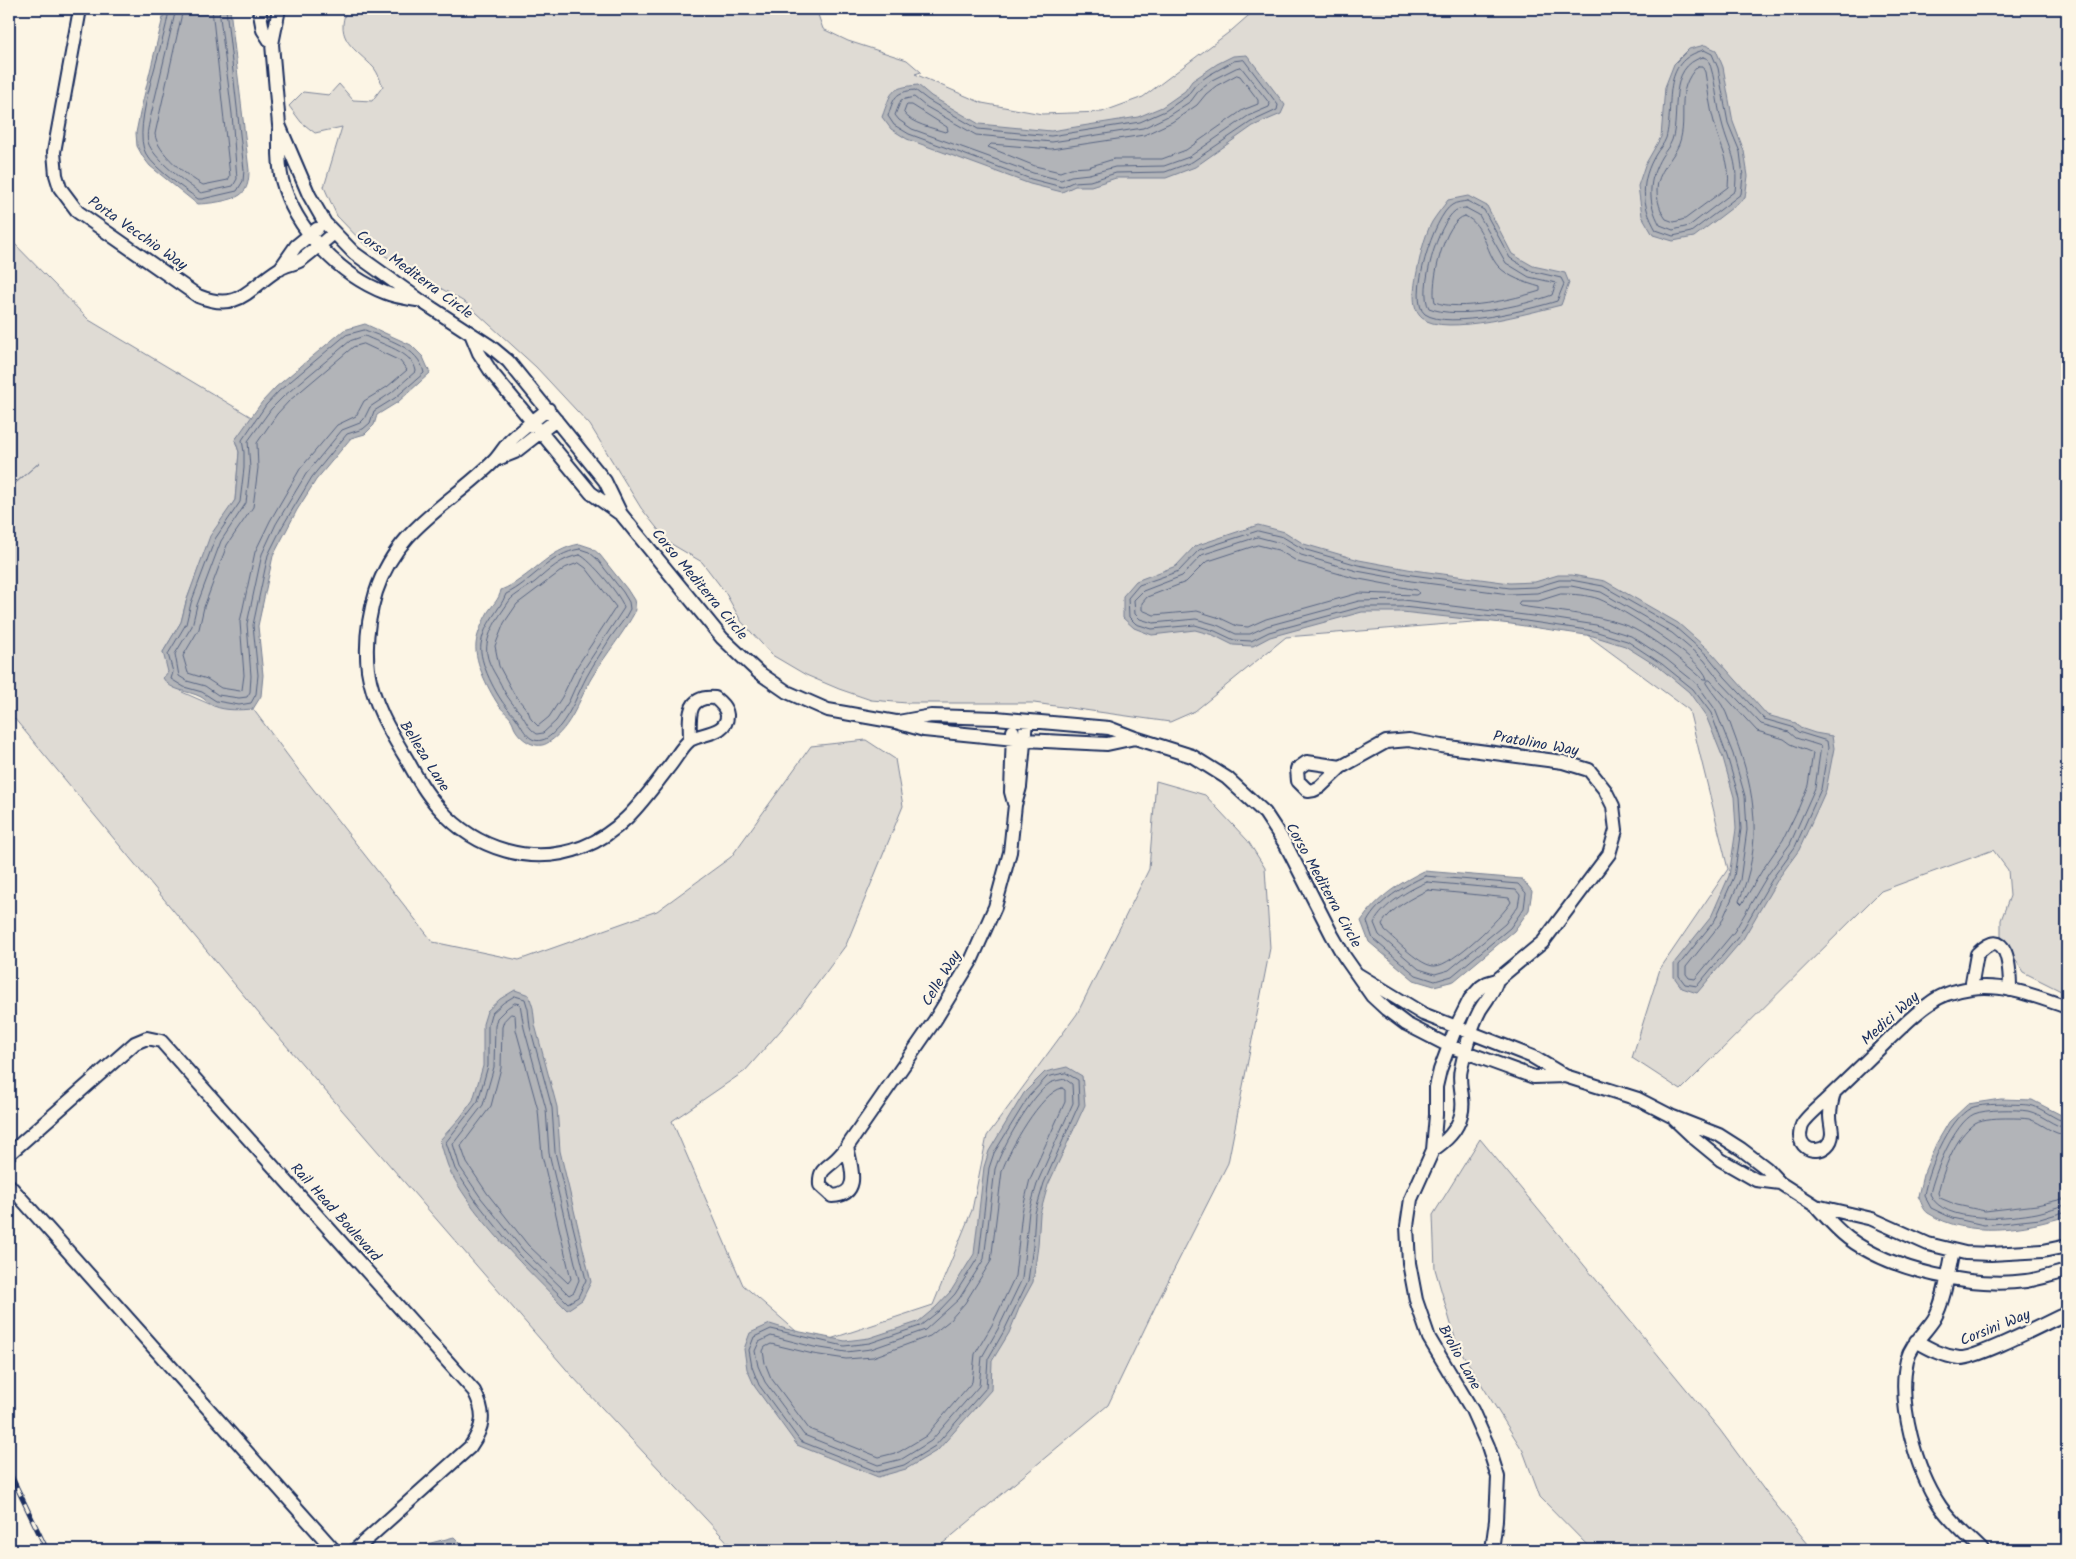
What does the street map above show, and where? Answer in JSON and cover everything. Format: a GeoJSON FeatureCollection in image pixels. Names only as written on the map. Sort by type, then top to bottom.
{"type":"FeatureCollection","features":[{"type":"Feature","properties":{"kind":"street","name":"Porta Vecchio Way"},"geometry":{"type":"LineString","coordinates":[[80,9],[54,152],[57,180],[71,204],[86,218],[198,296],[208,300],[226,302],[243,297],[280,268],[298,262],[334,233]]}},
{"type":"Feature","properties":{"kind":"street","name":"Corso Mediterra Circle"},"geometry":{"type":"LineString","coordinates":[[259,9],[263,30],[272,44]]}},
{"type":"Feature","properties":{"kind":"street","name":"Corso Mediterra Circle"},"geometry":{"type":"LineString","coordinates":[[279,9],[272,44],[279,125],[309,195],[325,223],[354,253],[472,336],[490,346],[508,362],[605,481],[621,514],[722,638],[758,672],[787,692],[828,710],[896,722],[924,730],[1019,740],[1107,744],[1135,738]]}},
{"type":"Feature","properties":{"kind":"street"},"geometry":{"type":"LineString","coordinates":[[279,125],[279,159],[282,180],[294,209],[311,234],[340,266],[361,281],[388,294],[421,301]]}},
{"type":"Feature","properties":{"kind":"street"},"geometry":{"type":"LineString","coordinates":[[280,268],[296,246],[325,223]]}},
{"type":"Feature","properties":{"kind":"street","name":"Corso Mediterra Circle"},"geometry":{"type":"LineString","coordinates":[[472,336],[479,353],[492,373],[591,493],[621,514]]}},
{"type":"Feature","properties":{"kind":"street","name":"Belleza Lane"},"geometry":{"type":"LineString","coordinates":[[548,409],[508,442],[495,460],[430,513],[401,545],[382,576],[376,591],[368,624],[368,670],[375,700],[394,740],[430,796],[456,825],[479,841],[518,854],[567,853],[598,840],[624,822],[690,740]]}},
{"type":"Feature","properties":{"kind":"street","name":"Belleza Lane"},"geometry":{"type":"LineString","coordinates":[[495,460],[515,452],[556,420]]}},
{"type":"Feature","properties":{"kind":"street","name":"Corso Mediterra Circle"},"geometry":{"type":"LineString","coordinates":[[896,722],[931,716],[1020,720],[1109,728],[1192,756],[1227,778],[1265,813],[1286,845],[1332,935],[1372,996],[1386,1009],[1413,1028],[1448,1046],[1534,1077],[1565,1076]]}},
{"type":"Feature","properties":{"kind":"street","name":"Celle Way"},"geometry":{"type":"LineString","coordinates":[[847,1147],[935,1020],[971,961],[995,907],[1010,852],[1015,805],[1010,792],[1019,740],[1020,720]]}},
{"type":"Feature","properties":{"kind":"street","name":"Pratolino Way"},"geometry":{"type":"LineString","coordinates":[[1341,767],[1386,742],[1409,740],[1563,762],[1589,770],[1605,790],[1613,806],[1616,830],[1609,854],[1543,942],[1497,980],[1487,982],[1476,992],[1456,1027],[1448,1046]]}},
{"type":"Feature","properties":{"kind":"street"},"geometry":{"type":"LineString","coordinates":[[1972,988],[1977,954],[1987,946],[1996,944],[2007,953],[2010,990]]}},
{"type":"Feature","properties":{"kind":"street","name":"Corso Mediterra Circle"},"geometry":{"type":"LineString","coordinates":[[1357,974],[1423,1014],[1533,1057],[1565,1076],[1638,1099],[1673,1117],[1719,1135],[1766,1168],[1780,1183],[1816,1206],[1828,1220],[1849,1238],[1873,1253],[1910,1268],[1948,1277],[1985,1282],[2026,1281],[2067,1271]]}},
{"type":"Feature","properties":{"kind":"street","name":"Pratolino Way"},"geometry":{"type":"LineString","coordinates":[[1466,1052],[1480,1010],[1495,989],[1497,980]]}},
{"type":"Feature","properties":{"kind":"street","name":"Medici Way"},"geometry":{"type":"LineString","coordinates":[[1834,1093],[1930,1003],[1951,993],[1993,986],[2026,993],[2067,1007]]}},
{"type":"Feature","properties":{"kind":"street","name":"Rail Head Boulevard"},"geometry":{"type":"LineString","coordinates":[[9,1154],[135,1043],[147,1038],[161,1041],[474,1391],[482,1411],[481,1426],[478,1436],[470,1447],[354,1550]]}},
{"type":"Feature","properties":{"kind":"street","name":"Brolio Lane"},"geometry":{"type":"LineString","coordinates":[[1448,1046],[1436,1087],[1433,1150],[1412,1199],[1407,1226],[1409,1263],[1416,1300],[1429,1338],[1472,1410],[1488,1446],[1498,1477],[1496,1520],[1492,1550]]}},
{"type":"Feature","properties":{"kind":"street","name":"Brolio Lane"},"geometry":{"type":"LineString","coordinates":[[1433,1150],[1448,1140],[1462,1114],[1463,1101],[1459,1080],[1466,1052]]}},
{"type":"Feature","properties":{"kind":"street","name":"Corso Mediterra Circle"},"geometry":{"type":"LineString","coordinates":[[1673,1117],[1693,1137],[1721,1160],[1756,1180],[1780,1183]]}},
{"type":"Feature","properties":{"kind":"street"},"geometry":{"type":"LineString","coordinates":[[9,1185],[334,1550]]}},
{"type":"Feature","properties":{"kind":"street","name":"Corso Mediterra Circle"},"geometry":{"type":"LineString","coordinates":[[1816,1206],[1872,1219],[1921,1241],[1965,1253],[1992,1254],[2043,1251],[2067,1246]]}},
{"type":"Feature","properties":{"kind":"street"},"geometry":{"type":"LineString","coordinates":[[1953,1250],[1948,1277],[1934,1318],[1916,1341],[1907,1360],[1905,1391],[1910,1437],[1923,1474],[1941,1506],[1982,1550]]}},
{"type":"Feature","properties":{"kind":"street","name":"Corsini Way"},"geometry":{"type":"LineString","coordinates":[[1916,1341],[1940,1354],[1962,1359],[1987,1350],[2067,1313]]}},
{"type":"Feature","properties":{"kind":"shaded area"},"geometry":{"type":"Polygon","coordinates":[[[347,9],[816,9],[823,29],[848,41],[907,60],[921,72],[915,74],[982,103],[1042,114],[1102,112],[1143,97],[1232,30],[1256,9],[2067,9],[2067,994],[2023,972],[2001,936],[2001,920],[2010,896],[2008,870],[1993,850],[1881,891],[1681,1090],[1632,1058],[1660,969],[1728,869],[1689,710],[1560,615],[1286,637],[1195,711],[1170,722],[1034,703],[907,703],[871,700],[806,675],[772,655],[741,621],[725,592],[702,562],[668,542],[641,508],[590,425],[536,367],[466,303],[363,243],[337,216],[324,187],[342,127],[315,133],[301,122],[289,106],[303,92],[329,95],[339,84],[353,100],[372,101],[383,86],[374,68],[348,43],[343,28],[347,9]]]}},
{"type":"Feature","properties":{"kind":"shaded area"},"geometry":{"type":"Polygon","coordinates":[[[9,238],[89,320],[253,418],[235,440],[239,452],[235,500],[204,555],[186,602],[181,622],[163,652],[182,692],[214,706],[253,709],[433,942],[519,960],[657,911],[731,857],[811,746],[866,740],[895,759],[903,806],[846,945],[795,1014],[745,1071],[672,1121],[743,1285],[812,1345],[933,1305],[972,1210],[987,1136],[1077,1014],[1149,869],[1156,781],[1205,795],[1248,841],[1265,868],[1270,948],[1228,1163],[1108,1405],[935,1550],[735,1550],[572,1376],[265,1021],[9,712],[9,489],[40,462],[9,488],[9,238]]]}},
{"type":"Feature","properties":{"kind":"shaded area"},"geometry":{"type":"Polygon","coordinates":[[[1480,1139],[1720,1430],[1768,1495],[1813,1550],[1592,1550],[1540,1497],[1523,1451],[1457,1345],[1435,1269],[1433,1215],[1480,1139]]]}},
{"type":"Feature","properties":{"kind":"water"},"geometry":{"type":"Polygon","coordinates":[[[165,9],[230,9],[249,170],[245,190],[240,195],[231,199],[197,204],[150,166],[137,146],[136,133],[140,113],[165,9]]]}},
{"type":"Feature","properties":{"kind":"water"},"geometry":{"type":"Polygon","coordinates":[[[1705,45],[1716,50],[1723,67],[1733,122],[1744,151],[1748,176],[1745,198],[1694,237],[1673,241],[1653,235],[1642,216],[1638,186],[1645,165],[1661,137],[1665,87],[1674,64],[1689,49],[1705,45]]]}},
{"type":"Feature","properties":{"kind":"water"},"geometry":{"type":"Polygon","coordinates":[[[1247,55],[1285,105],[1281,114],[1253,126],[1195,167],[1166,178],[1116,178],[1091,186],[1075,186],[1062,192],[1030,184],[907,139],[891,129],[882,117],[893,92],[918,85],[931,96],[979,124],[1051,131],[1138,117],[1162,107],[1185,91],[1192,81],[1217,64],[1233,56],[1247,55]]]}},
{"type":"Feature","properties":{"kind":"water"},"geometry":{"type":"Polygon","coordinates":[[[1468,196],[1487,206],[1512,254],[1533,266],[1565,273],[1569,283],[1561,305],[1511,317],[1468,324],[1449,325],[1433,323],[1422,318],[1416,309],[1414,299],[1416,277],[1424,241],[1434,219],[1448,200],[1468,196]]]}},
{"type":"Feature","properties":{"kind":"water"},"geometry":{"type":"Polygon","coordinates":[[[365,324],[411,345],[423,357],[430,373],[398,402],[377,415],[374,425],[365,434],[351,438],[316,480],[297,510],[273,556],[258,626],[263,675],[261,696],[253,709],[218,708],[201,697],[170,686],[163,678],[168,672],[163,652],[181,622],[186,602],[210,536],[235,500],[239,452],[235,440],[262,402],[276,387],[344,330],[365,324]]]}},
{"type":"Feature","properties":{"kind":"water"},"geometry":{"type":"Polygon","coordinates":[[[1258,525],[1285,532],[1304,544],[1359,560],[1413,570],[1510,583],[1535,582],[1558,575],[1572,575],[1605,581],[1678,623],[1712,653],[1767,715],[1796,723],[1800,728],[1815,733],[1832,736],[1834,748],[1826,790],[1799,850],[1778,879],[1743,939],[1697,993],[1682,988],[1674,977],[1674,963],[1711,917],[1729,876],[1736,829],[1734,797],[1723,758],[1706,716],[1689,692],[1660,668],[1625,646],[1593,636],[1511,624],[1402,612],[1362,612],[1270,637],[1253,646],[1233,645],[1213,635],[1195,630],[1152,635],[1134,628],[1123,618],[1123,596],[1136,581],[1176,566],[1195,546],[1258,525]]]}},
{"type":"Feature","properties":{"kind":"water"},"geometry":{"type":"Polygon","coordinates":[[[580,544],[592,548],[600,555],[627,589],[634,600],[636,610],[592,677],[564,729],[549,742],[535,745],[521,737],[514,728],[511,719],[492,694],[478,659],[476,644],[484,619],[501,590],[512,585],[558,552],[580,544]]]}},
{"type":"Feature","properties":{"kind":"water"},"geometry":{"type":"Polygon","coordinates":[[[1424,871],[1522,879],[1532,891],[1529,910],[1514,931],[1454,981],[1434,986],[1414,980],[1369,942],[1361,921],[1374,905],[1389,892],[1424,871]]]}},
{"type":"Feature","properties":{"kind":"water"},"geometry":{"type":"Polygon","coordinates":[[[515,990],[529,995],[533,1008],[535,1025],[557,1107],[560,1151],[591,1282],[582,1300],[567,1310],[504,1245],[475,1210],[451,1173],[440,1140],[473,1100],[483,1066],[483,1024],[487,1011],[500,999],[515,990]]]}},
{"type":"Feature","properties":{"kind":"water"},"geometry":{"type":"Polygon","coordinates":[[[1067,1067],[1082,1076],[1085,1105],[1048,1185],[1040,1214],[1033,1282],[1020,1306],[1009,1333],[992,1361],[991,1390],[938,1450],[906,1469],[878,1477],[797,1445],[755,1387],[747,1369],[744,1349],[750,1333],[770,1324],[845,1341],[869,1338],[918,1322],[936,1307],[951,1291],[974,1254],[984,1167],[989,1151],[1024,1093],[1045,1072],[1067,1067]]]}},
{"type":"Feature","properties":{"kind":"water"},"geometry":{"type":"Polygon","coordinates":[[[2001,1099],[2032,1100],[2067,1118],[2067,1216],[2015,1228],[1978,1229],[1944,1221],[1926,1212],[1918,1196],[1923,1175],[1936,1144],[1949,1122],[1968,1104],[2001,1099]]]}},
{"type":"Feature","properties":{"kind":"water"},"geometry":{"type":"Polygon","coordinates":[[[454,1537],[463,1546],[464,1550],[420,1550],[427,1544],[454,1537]]]}},
{"type":"Feature","properties":{"kind":"railway"},"geometry":{"type":"LineString","coordinates":[[9,1471],[47,1550]]}}]}
